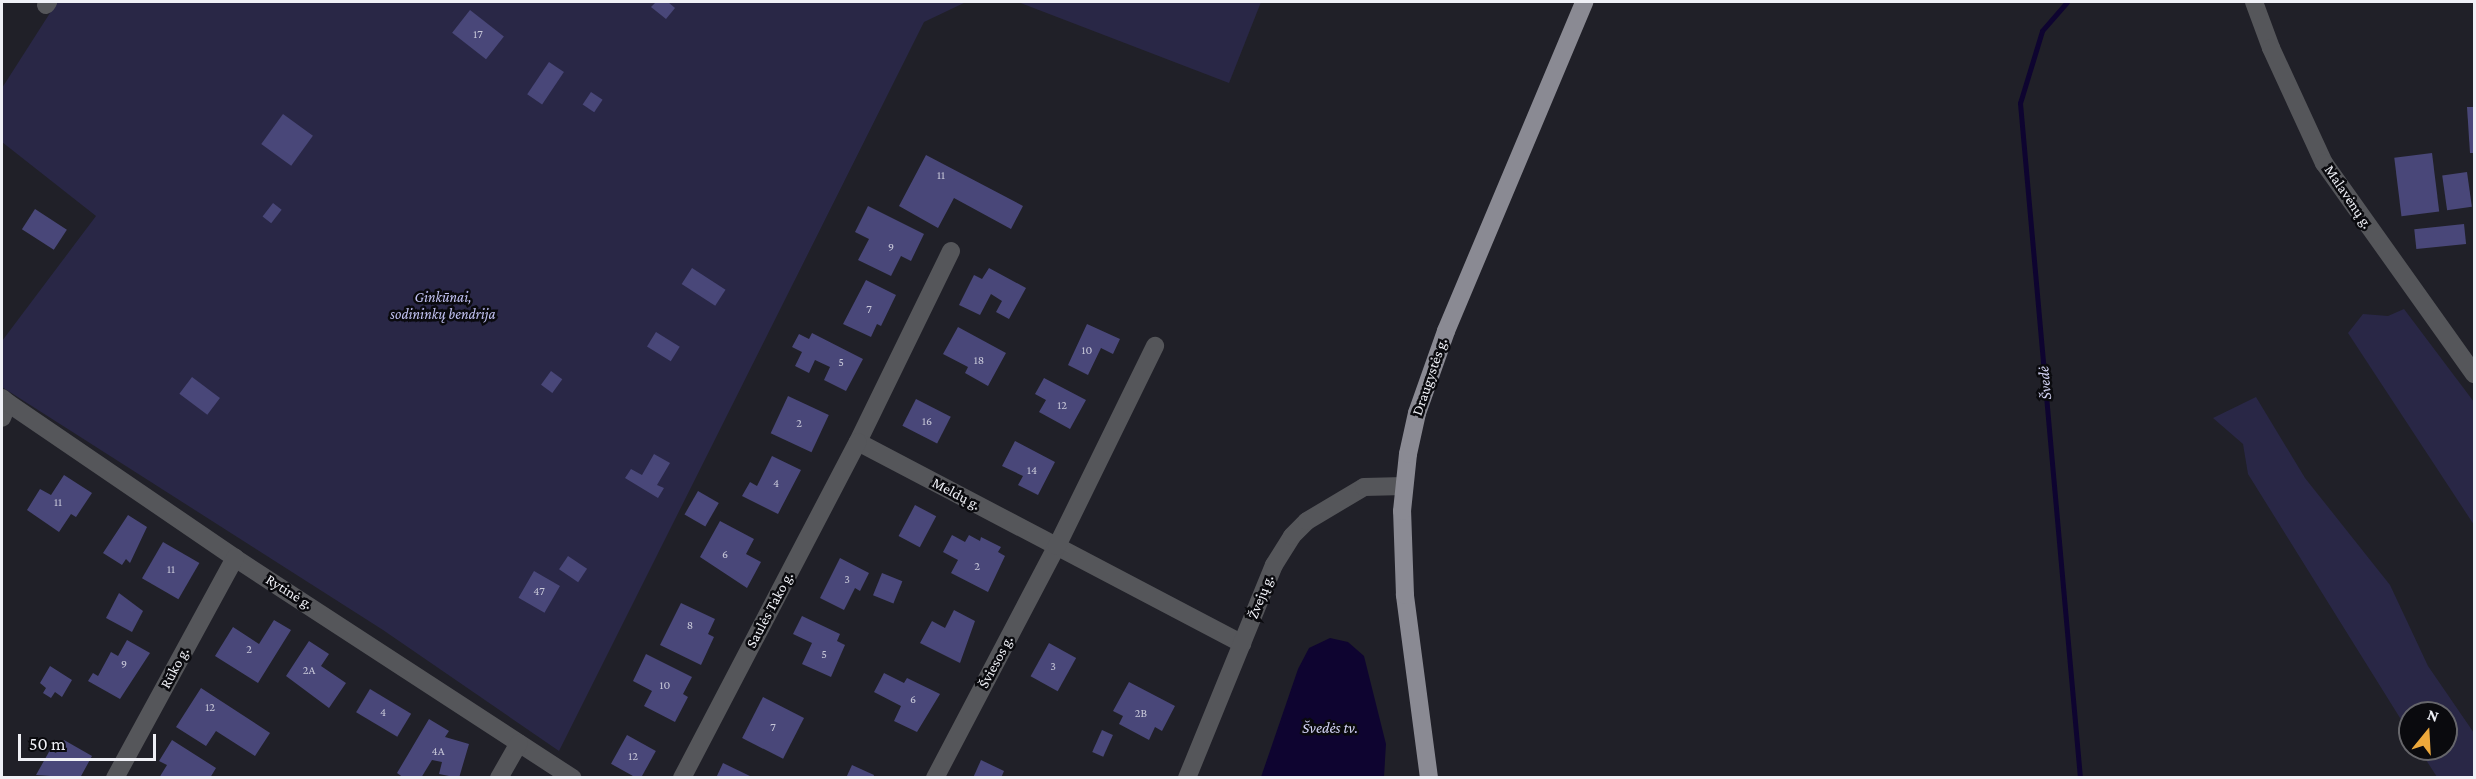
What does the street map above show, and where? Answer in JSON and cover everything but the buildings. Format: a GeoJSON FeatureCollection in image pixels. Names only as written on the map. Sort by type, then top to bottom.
{"type":"FeatureCollection","features":[{"type":"Feature","properties":{"kind":"main road","name":"Draugystės g."},"geometry":{"type":"LineString","coordinates":[[1429,777],[1405,595],[1404,486],[1414,423],[1427,379],[1584,2]]}},
{"type":"Feature","properties":{"kind":"street","name":"Malavėnų g."},"geometry":{"type":"LineString","coordinates":[[2254,2],[2271,48],[2324,163],[2475,374]]}},
{"type":"Feature","properties":{"kind":"street"},"geometry":{"type":"LineString","coordinates":[[858,442],[951,251]]}},
{"type":"Feature","properties":{"kind":"street","name":"Šviesos g."},"geometry":{"type":"LineString","coordinates":[[935,777],[1057,546],[1155,346]]}},
{"type":"Feature","properties":{"kind":"street","name":"Rytinė g."},"geometry":{"type":"LineString","coordinates":[[4,406],[573,777]]}},
{"type":"Feature","properties":{"kind":"street","name":"Meldų g."},"geometry":{"type":"LineString","coordinates":[[858,442],[1242,644]]}},
{"type":"Feature","properties":{"kind":"street","name":"Saulės Tako g."},"geometry":{"type":"LineString","coordinates":[[682,777],[858,442]]}},
{"type":"Feature","properties":{"kind":"street","name":"Žvejų g."},"geometry":{"type":"LineString","coordinates":[[1187,777],[1274,565],[1307,521],[1365,487],[1404,486]]}},
{"type":"Feature","properties":{"kind":"street","name":"Rūko g."},"geometry":{"type":"LineString","coordinates":[[116,777],[235,558]]}},
{"type":"Feature","properties":{"kind":"street"},"geometry":{"type":"LineString","coordinates":[[499,777],[519,743]]}},
{"type":"Feature","properties":{"kind":"green space","name":"Ginkūnai, sodininkų bendrija"},"geometry":{"type":"Polygon","coordinates":[[[57,2],[966,2],[924,22],[559,751],[383,630],[2,387],[2,341],[96,216],[2,142],[2,88],[57,2]]]}},
{"type":"Feature","properties":{"kind":"green space"},"geometry":{"type":"Polygon","coordinates":[[[1018,2],[1261,2],[1229,83],[1018,2]]]}},
{"type":"Feature","properties":{"kind":"green space"},"geometry":{"type":"Polygon","coordinates":[[[2404,309],[2474,402],[2474,525],[2348,333],[2363,314],[2388,316],[2404,309]]]}},
{"type":"Feature","properties":{"kind":"green space"},"geometry":{"type":"Polygon","coordinates":[[[2256,397],[2305,478],[2390,585],[2428,666],[2452,701],[2398,701],[2398,715],[2248,474],[2243,444],[2213,418],[2256,397]]]}},
{"type":"Feature","properties":{"kind":"green space"},"geometry":{"type":"Polygon","coordinates":[[[2458,710],[2474,733],[2474,777],[2437,777],[2427,761],[2458,761],[2458,710]]]}},
{"type":"Feature","properties":{"kind":"water","name":"Švedės tv."},"geometry":{"type":"Polygon","coordinates":[[[1330,638],[1348,642],[1364,656],[1386,744],[1384,777],[1261,777],[1298,669],[1309,648],[1330,638]]]}},
{"type":"Feature","properties":{"kind":"waterway","name":"Švedė"},"geometry":{"type":"LineString","coordinates":[[2067,2],[2042,31],[2020,103],[2080,778]]}}]}
